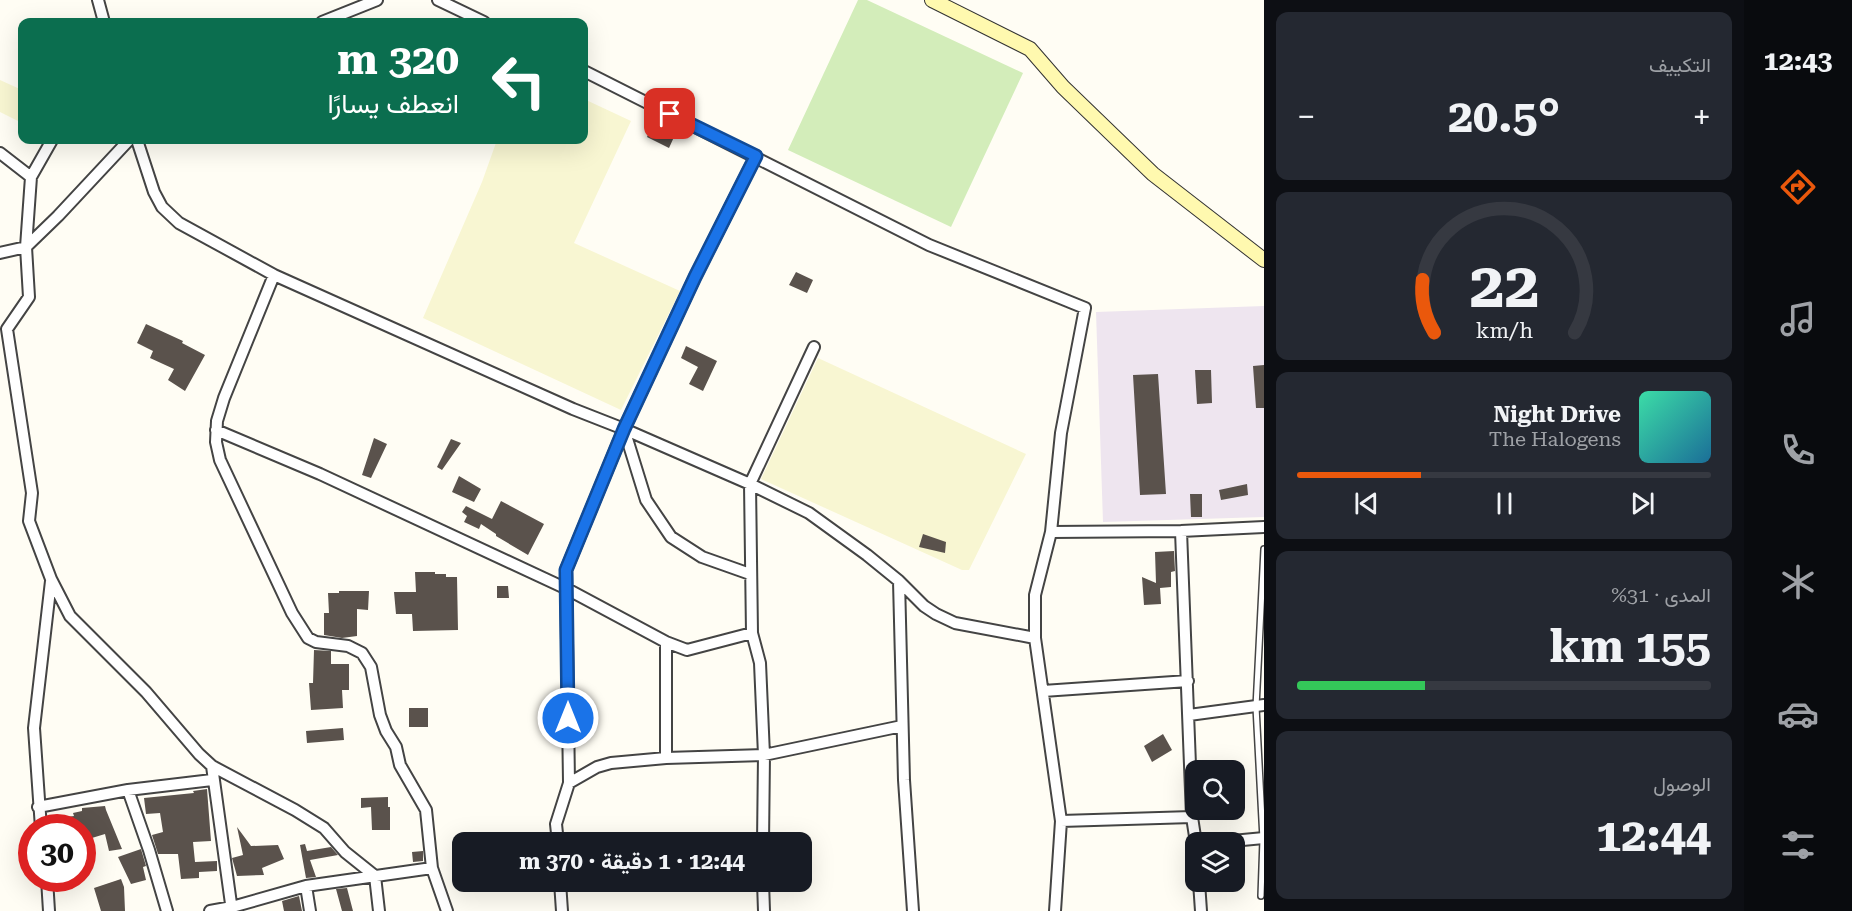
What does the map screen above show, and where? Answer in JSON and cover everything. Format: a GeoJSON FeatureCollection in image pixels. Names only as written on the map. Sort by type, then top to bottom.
{"type":"FeatureCollection","features":[{"type":"Feature","properties":{"kind":"street"},"geometry":{"type":"LineString","coordinates":[[98,0],[103,18]]}},
{"type":"Feature","properties":{"kind":"street"},"geometry":{"type":"LineString","coordinates":[[332,18],[377,0]]}},
{"type":"Feature","properties":{"kind":"street"},"geometry":{"type":"LineString","coordinates":[[438,0],[476,18]]}},
{"type":"Feature","properties":{"kind":"street"},"geometry":{"type":"LineString","coordinates":[[932,0],[1030,49],[1063,87],[1153,174],[1264,260]]}},
{"type":"Feature","properties":{"kind":"street"},"geometry":{"type":"LineString","coordinates":[[588,73],[929,245],[1084,308],[1061,433],[1051,532],[1035,595],[1035,639],[1061,821],[1055,911]]}},
{"type":"Feature","properties":{"kind":"street"},"geometry":{"type":"LineString","coordinates":[[50,144],[31,177],[26,247],[29,297],[7,330],[32,493],[30,520],[51,579],[69,616],[146,692],[212,766],[324,828],[345,852],[375,876],[379,911]]}},
{"type":"Feature","properties":{"kind":"street"},"geometry":{"type":"LineString","coordinates":[[0,253],[26,247],[125,144]]}},
{"type":"Feature","properties":{"kind":"street"},"geometry":{"type":"LineString","coordinates":[[138,144],[154,192],[162,207],[179,223],[274,275],[573,409],[750,484],[809,513],[899,581],[924,606],[955,623],[1035,639]]}},
{"type":"Feature","properties":{"kind":"street"},"geometry":{"type":"LineString","coordinates":[[0,153],[31,177]]}},
{"type":"Feature","properties":{"kind":"street"},"geometry":{"type":"LineString","coordinates":[[557,832],[556,824],[569,783],[566,570],[624,429],[695,277],[756,156]]}},
{"type":"Feature","properties":{"kind":"street"},"geometry":{"type":"LineString","coordinates":[[274,275],[224,398],[216,430],[220,460],[302,630],[308,638],[316,642],[342,644],[362,653],[371,668],[380,715],[386,731],[396,747],[400,765],[426,810],[432,868],[447,911]]}},
{"type":"Feature","properties":{"kind":"street"},"geometry":{"type":"LineString","coordinates":[[763,832],[764,755],[760,663],[752,633],[750,484],[814,347]]}},
{"type":"Feature","properties":{"kind":"street"},"geometry":{"type":"LineString","coordinates":[[624,429],[646,500],[671,537],[702,558],[750,574]]}},
{"type":"Feature","properties":{"kind":"street"},"geometry":{"type":"LineString","coordinates":[[216,430],[320,474],[567,589],[666,642],[687,650],[752,633]]}},
{"type":"Feature","properties":{"kind":"street"},"geometry":{"type":"LineString","coordinates":[[1051,532],[1181,531],[1264,527]]}},
{"type":"Feature","properties":{"kind":"street"},"geometry":{"type":"LineString","coordinates":[[1181,531],[1190,760]]}},
{"type":"Feature","properties":{"kind":"street"},"geometry":{"type":"LineString","coordinates":[[39,814],[34,728],[51,579]]}},
{"type":"Feature","properties":{"kind":"street"},"geometry":{"type":"LineString","coordinates":[[899,581],[904,780],[914,911]]}},
{"type":"Feature","properties":{"kind":"street"},"geometry":{"type":"LineString","coordinates":[[666,642],[666,758]]}},
{"type":"Feature","properties":{"kind":"street"},"geometry":{"type":"LineString","coordinates":[[1043,691],[1188,681]]}},
{"type":"Feature","properties":{"kind":"street"},"geometry":{"type":"LineString","coordinates":[[1189,715],[1260,706]]}},
{"type":"Feature","properties":{"kind":"street"},"geometry":{"type":"LineString","coordinates":[[569,783],[597,767],[611,763],[666,758],[764,755],[902,726]]}},
{"type":"Feature","properties":{"kind":"street"},"geometry":{"type":"LineString","coordinates":[[212,766],[212,780],[232,909]]}},
{"type":"Feature","properties":{"kind":"street"},"geometry":{"type":"LineString","coordinates":[[38,807],[128,790],[212,780]]}},
{"type":"Feature","properties":{"kind":"street"},"geometry":{"type":"LineString","coordinates":[[128,790],[167,911]]}},
{"type":"Feature","properties":{"kind":"street"},"geometry":{"type":"LineString","coordinates":[[1061,821],[1185,817]]}},
{"type":"Feature","properties":{"kind":"street"},"geometry":{"type":"LineString","coordinates":[[1245,840],[1263,838]]}},
{"type":"Feature","properties":{"kind":"street"},"geometry":{"type":"LineString","coordinates":[[210,911],[232,909],[306,885],[432,868]]}},
{"type":"Feature","properties":{"kind":"street"},"geometry":{"type":"LineString","coordinates":[[306,885],[310,911]]}},
{"type":"Feature","properties":{"kind":"street"},"geometry":{"type":"LineString","coordinates":[[48,892],[49,911]]}},
{"type":"Feature","properties":{"kind":"street"},"geometry":{"type":"LineString","coordinates":[[561,892],[562,911]]}},
{"type":"Feature","properties":{"kind":"street"},"geometry":{"type":"LineString","coordinates":[[763,892],[764,911]]}},
{"type":"Feature","properties":{"kind":"street"},"geometry":{"type":"LineString","coordinates":[[1200,892],[1201,911]]}},
{"type":"Feature","properties":{"kind":"lane"},"geometry":{"type":"LineString","coordinates":[[1261,896],[1263,838],[1260,706],[1264,549]]}},
{"type":"Feature","properties":{"kind":"shaded area"},"geometry":{"type":"Polygon","coordinates":[[[0,80],[18,88],[18,121],[0,112],[0,80]]]}},
{"type":"Feature","properties":{"kind":"shaded area"},"geometry":{"type":"Polygon","coordinates":[[[588,101],[631,121],[574,243],[680,291],[621,410],[423,318],[482,182],[496,144],[588,144],[588,101]]]}},
{"type":"Feature","properties":{"kind":"shaded area"},"geometry":{"type":"Polygon","coordinates":[[[1264,306],[1264,517],[1103,522],[1096,312],[1264,306]]]}},
{"type":"Feature","properties":{"kind":"shaded area"},"geometry":{"type":"Polygon","coordinates":[[[818,358],[1026,454],[969,570],[962,570],[761,479],[818,358]]]}},
{"type":"Feature","properties":{"kind":"green space"},"geometry":{"type":"Polygon","coordinates":[[[858,0],[867,0],[1023,73],[951,227],[788,150],[858,0]]]}},
{"type":"Feature","properties":{"kind":"building"},"geometry":{"type":"Polygon","coordinates":[[[652,126],[674,137],[669,148],[647,137],[652,126]]]}},
{"type":"Feature","properties":{"kind":"building"},"geometry":{"type":"Polygon","coordinates":[[[796,272],[813,280],[807,293],[789,285],[796,272]]]}},
{"type":"Feature","properties":{"kind":"building"},"geometry":{"type":"Polygon","coordinates":[[[146,324],[183,341],[182,343],[205,355],[185,391],[168,380],[174,369],[150,358],[153,351],[137,343],[146,324]]]}},
{"type":"Feature","properties":{"kind":"building"},"geometry":{"type":"Polygon","coordinates":[[[686,346],[717,361],[703,391],[689,384],[698,367],[681,358],[686,346]]]}},
{"type":"Feature","properties":{"kind":"building"},"geometry":{"type":"Polygon","coordinates":[[[1264,365],[1264,408],[1256,408],[1253,366],[1264,365]]]}},
{"type":"Feature","properties":{"kind":"building"},"geometry":{"type":"Polygon","coordinates":[[[1195,370],[1211,370],[1212,403],[1197,404],[1195,370]]]}},
{"type":"Feature","properties":{"kind":"building"},"geometry":{"type":"Polygon","coordinates":[[[1158,374],[1166,494],[1140,495],[1133,375],[1158,374]]]}},
{"type":"Feature","properties":{"kind":"building"},"geometry":{"type":"Polygon","coordinates":[[[374,438],[387,444],[371,478],[362,475],[374,438]]]}},
{"type":"Feature","properties":{"kind":"building"},"geometry":{"type":"Polygon","coordinates":[[[451,439],[461,443],[442,470],[437,467],[451,439]]]}},
{"type":"Feature","properties":{"kind":"building"},"geometry":{"type":"Polygon","coordinates":[[[459,476],[481,489],[474,502],[452,492],[459,476]]]}},
{"type":"Feature","properties":{"kind":"building"},"geometry":{"type":"Polygon","coordinates":[[[1247,484],[1248,495],[1221,500],[1219,490],[1247,484]]]}},
{"type":"Feature","properties":{"kind":"building"},"geometry":{"type":"Polygon","coordinates":[[[1190,494],[1202,494],[1202,517],[1191,517],[1190,494]]]}},
{"type":"Feature","properties":{"kind":"building"},"geometry":{"type":"Polygon","coordinates":[[[501,501],[544,524],[528,555],[481,524],[479,529],[464,522],[467,516],[462,512],[466,506],[492,519],[501,501]]]}},
{"type":"Feature","properties":{"kind":"building"},"geometry":{"type":"Polygon","coordinates":[[[923,534],[946,542],[945,553],[919,547],[923,534]]]}},
{"type":"Feature","properties":{"kind":"building"},"geometry":{"type":"Polygon","coordinates":[[[1174,551],[1175,571],[1171,572],[1171,587],[1160,588],[1161,604],[1144,605],[1142,577],[1156,583],[1155,552],[1174,551]]]}},
{"type":"Feature","properties":{"kind":"building"},"geometry":{"type":"Polygon","coordinates":[[[415,572],[435,572],[435,574],[446,574],[446,577],[457,577],[458,630],[413,631],[412,614],[396,614],[394,592],[416,592],[415,572]]]}},
{"type":"Feature","properties":{"kind":"building"},"geometry":{"type":"Polygon","coordinates":[[[497,586],[508,586],[509,598],[497,598],[497,586]]]}},
{"type":"Feature","properties":{"kind":"building"},"geometry":{"type":"Polygon","coordinates":[[[339,591],[369,591],[368,610],[357,609],[357,636],[342,638],[324,635],[324,613],[329,613],[328,593],[339,593],[339,591]]]}},
{"type":"Feature","properties":{"kind":"building"},"geometry":{"type":"Polygon","coordinates":[[[314,650],[331,651],[331,664],[349,664],[349,690],[342,690],[343,708],[311,710],[309,683],[313,683],[314,650]]]}},
{"type":"Feature","properties":{"kind":"building"},"geometry":{"type":"Polygon","coordinates":[[[409,708],[428,708],[428,727],[409,727],[409,708]]]}},
{"type":"Feature","properties":{"kind":"building"},"geometry":{"type":"Polygon","coordinates":[[[343,728],[344,740],[307,743],[306,731],[343,728]]]}},
{"type":"Feature","properties":{"kind":"building"},"geometry":{"type":"Polygon","coordinates":[[[1163,734],[1172,750],[1152,762],[1144,746],[1163,734]]]}},
{"type":"Feature","properties":{"kind":"building"},"geometry":{"type":"Polygon","coordinates":[[[207,789],[211,841],[193,842],[195,862],[217,861],[217,871],[199,872],[199,878],[181,879],[178,854],[158,854],[152,835],[163,832],[160,813],[146,814],[144,798],[194,793],[193,791],[207,789]]]}},
{"type":"Feature","properties":{"kind":"building"},"geometry":{"type":"Polygon","coordinates":[[[388,797],[390,830],[372,830],[371,807],[361,808],[361,798],[388,797]]]}},
{"type":"Feature","properties":{"kind":"building"},"geometry":{"type":"Polygon","coordinates":[[[105,806],[122,849],[109,851],[105,834],[96,837],[96,814],[73,814],[82,811],[82,808],[105,806]]]}},
{"type":"Feature","properties":{"kind":"building"},"geometry":{"type":"Polygon","coordinates":[[[237,827],[251,846],[278,845],[284,859],[262,868],[264,875],[237,876],[232,858],[243,855],[237,827]]]}},
{"type":"Feature","properties":{"kind":"building"},"geometry":{"type":"Polygon","coordinates":[[[305,844],[307,851],[331,847],[338,855],[310,860],[316,877],[306,878],[300,845],[305,844]]]}},
{"type":"Feature","properties":{"kind":"building"},"geometry":{"type":"Polygon","coordinates":[[[141,849],[146,866],[143,867],[146,880],[131,884],[118,857],[141,849]]]}},
{"type":"Feature","properties":{"kind":"building"},"geometry":{"type":"Polygon","coordinates":[[[423,851],[423,861],[413,862],[412,852],[423,851]]]}},
{"type":"Feature","properties":{"kind":"building"},"geometry":{"type":"Polygon","coordinates":[[[121,879],[124,887],[125,911],[101,911],[96,887],[121,879]]]}},
{"type":"Feature","properties":{"kind":"building"},"geometry":{"type":"Polygon","coordinates":[[[347,888],[353,911],[342,911],[336,889],[347,888]]]}},
{"type":"Feature","properties":{"kind":"building"},"geometry":{"type":"Polygon","coordinates":[[[299,896],[302,911],[284,911],[282,901],[299,896]]]}},
{"type":"Feature","properties":{"kind":"route"},"geometry":{"type":"LineString","coordinates":[[568,718],[566,570],[624,429],[695,277],[756,156],[670,114]]}}]}
